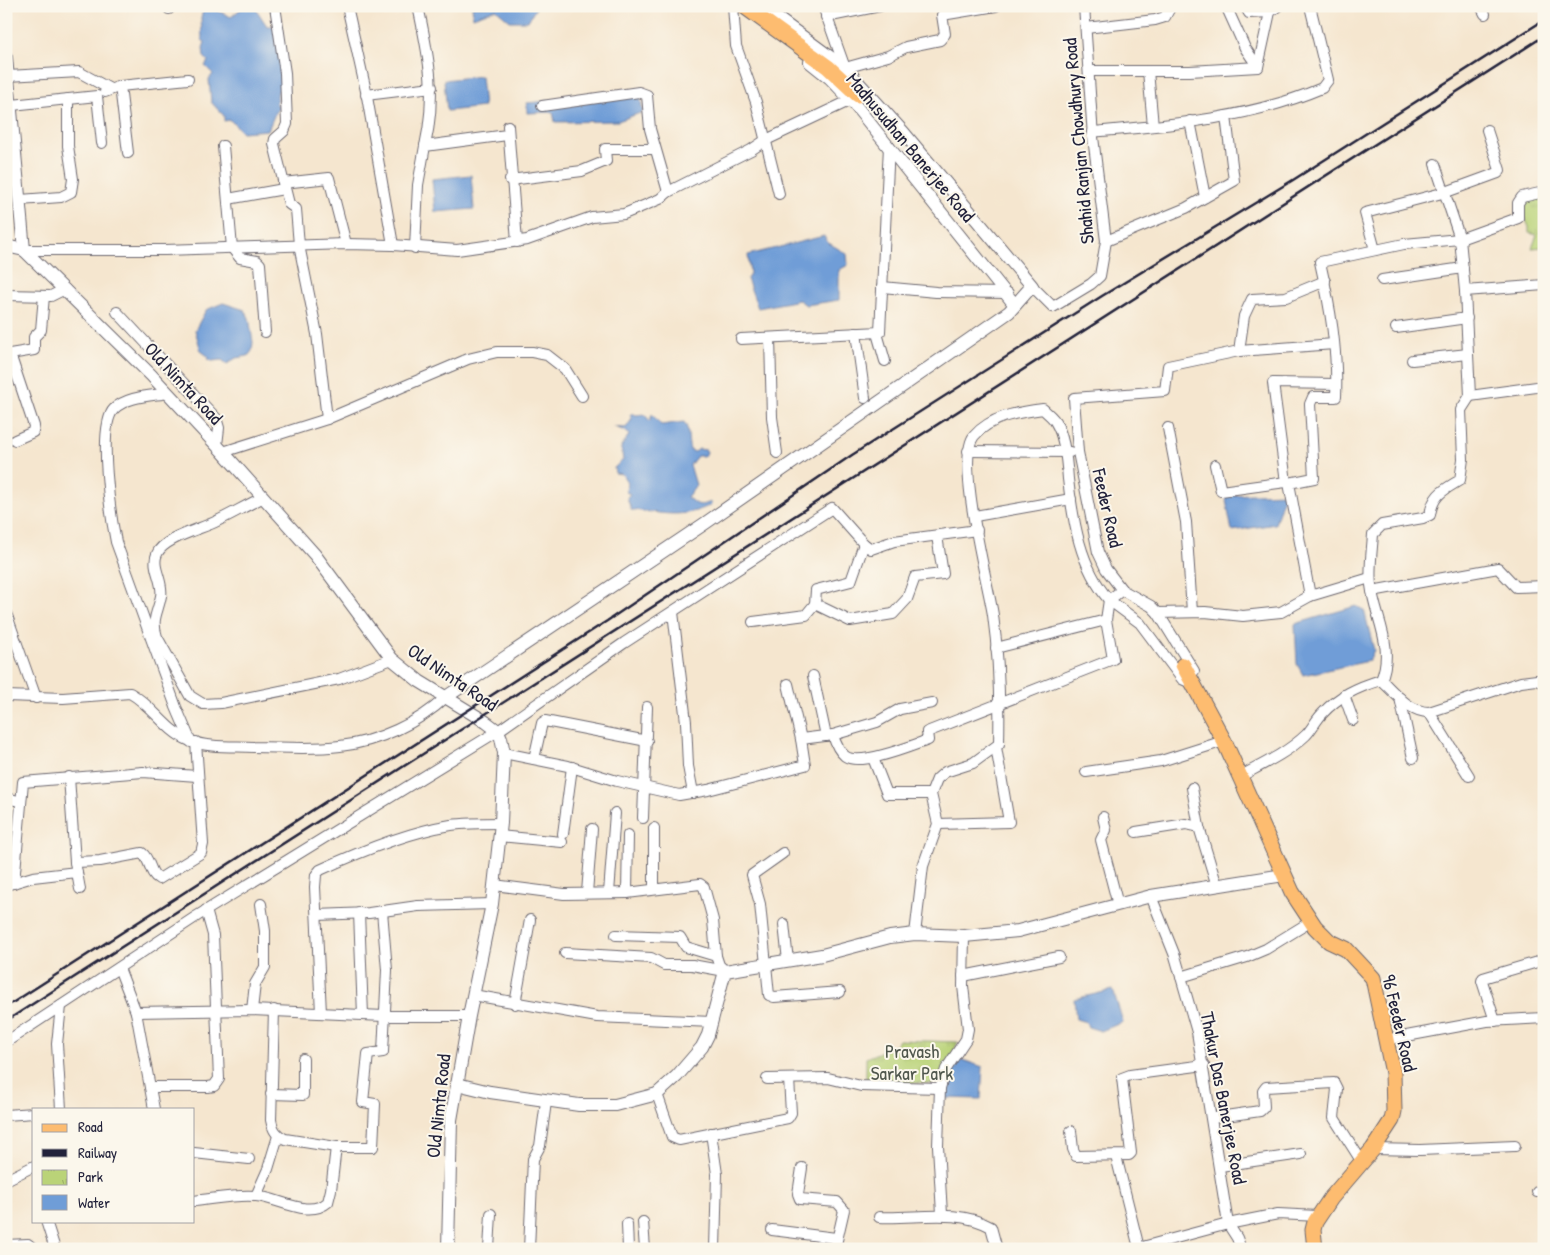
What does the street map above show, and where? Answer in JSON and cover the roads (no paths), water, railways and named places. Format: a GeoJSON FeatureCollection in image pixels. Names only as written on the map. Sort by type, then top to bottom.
{"type":"FeatureCollection","features":[{"type":"Feature","properties":{"kind":"main road"},"geometry":{"type":"LineString","coordinates":[[744,6],[828,68],[855,98]]}},
{"type":"Feature","properties":{"kind":"main road","name":"96 Feeder Road"},"geometry":{"type":"LineString","coordinates":[[1182,665],[1224,741],[1284,875],[1310,922],[1329,941],[1346,950],[1359,961],[1373,978],[1393,1073],[1394,1111],[1392,1120],[1373,1149],[1318,1216],[1313,1230],[1315,1249]]}},
{"type":"Feature","properties":{"kind":"street"},"geometry":{"type":"LineString","coordinates":[[275,6],[285,73],[287,124],[274,141],[290,206],[296,209],[299,245],[316,334],[327,419]]}},
{"type":"Feature","properties":{"kind":"street"},"geometry":{"type":"LineString","coordinates":[[346,6],[366,95],[392,244]]}},
{"type":"Feature","properties":{"kind":"street"},"geometry":{"type":"LineString","coordinates":[[415,248],[418,185],[432,108],[429,58],[418,6]]}},
{"type":"Feature","properties":{"kind":"street"},"geometry":{"type":"LineString","coordinates":[[733,6],[736,46],[766,140],[779,194]]}},
{"type":"Feature","properties":{"kind":"street","name":"Madhusudhan Banerjee Road"},"geometry":{"type":"LineString","coordinates":[[744,6],[754,22],[855,98],[889,146],[1008,293],[1015,305]]}},
{"type":"Feature","properties":{"kind":"street","name":"Madhusudhan Banerjee Road"},"geometry":{"type":"LineString","coordinates":[[752,6],[762,7],[844,68],[904,133],[1029,282]]}},
{"type":"Feature","properties":{"kind":"street"},"geometry":{"type":"LineString","coordinates":[[880,6],[824,11],[844,68],[888,56],[906,47],[940,40],[945,34],[942,15],[996,6]]}},
{"type":"Feature","properties":{"kind":"street","name":"Shahid Ranjan Chowdhury Road"},"geometry":{"type":"LineString","coordinates":[[1029,282],[1051,305],[1091,284],[1100,276],[1106,241],[1092,132],[1084,6]]}},
{"type":"Feature","properties":{"kind":"street"},"geometry":{"type":"LineString","coordinates":[[1086,28],[1154,20],[1171,6]]}},
{"type":"Feature","properties":{"kind":"street"},"geometry":{"type":"LineString","coordinates":[[1226,6],[1245,48],[1258,67]]}},
{"type":"Feature","properties":{"kind":"street"},"geometry":{"type":"LineString","coordinates":[[1246,6],[1249,13],[1274,9],[1258,67]]}},
{"type":"Feature","properties":{"kind":"street"},"geometry":{"type":"LineString","coordinates":[[1092,132],[1153,126],[1264,109],[1299,98],[1327,85],[1328,80],[1310,6]]}},
{"type":"Feature","properties":{"kind":"street"},"geometry":{"type":"LineString","coordinates":[[24,250],[7,65],[79,72],[115,87]]}},
{"type":"Feature","properties":{"kind":"street"},"geometry":{"type":"LineString","coordinates":[[1089,71],[1258,67]]}},
{"type":"Feature","properties":{"kind":"street"},"geometry":{"type":"LineString","coordinates":[[1148,70],[1153,126]]}},
{"type":"Feature","properties":{"kind":"street"},"geometry":{"type":"LineString","coordinates":[[12,105],[97,96],[115,87],[188,79]]}},
{"type":"Feature","properties":{"kind":"street"},"geometry":{"type":"LineString","coordinates":[[115,87],[128,153]]}},
{"type":"Feature","properties":{"kind":"street"},"geometry":{"type":"LineString","coordinates":[[366,95],[432,87]]}},
{"type":"Feature","properties":{"kind":"street"},"geometry":{"type":"LineString","coordinates":[[542,106],[640,92],[647,95],[650,129],[668,192]]}},
{"type":"Feature","properties":{"kind":"street"},"geometry":{"type":"LineString","coordinates":[[97,96],[102,143]]}},
{"type":"Feature","properties":{"kind":"street"},"geometry":{"type":"LineString","coordinates":[[6,246],[24,250],[392,244],[415,248],[457,250],[517,242],[592,218],[624,214],[660,199],[668,192],[751,150],[766,140],[855,98]]}},
{"type":"Feature","properties":{"kind":"street"},"geometry":{"type":"LineString","coordinates":[[20,200],[62,198],[71,192],[73,179],[68,146],[68,99]]}},
{"type":"Feature","properties":{"kind":"street"},"geometry":{"type":"LineString","coordinates":[[1106,241],[1186,208],[1234,181],[1226,116]]}},
{"type":"Feature","properties":{"kind":"street"},"geometry":{"type":"LineString","coordinates":[[1190,121],[1205,197]]}},
{"type":"Feature","properties":{"kind":"street"},"geometry":{"type":"LineString","coordinates":[[1375,250],[1366,213],[1446,192],[1498,173],[1500,170],[1487,130]]}},
{"type":"Feature","properties":{"kind":"street"},"geometry":{"type":"LineString","coordinates":[[425,146],[508,131],[510,180],[517,242]]}},
{"type":"Feature","properties":{"kind":"street"},"geometry":{"type":"LineString","coordinates":[[222,146],[232,248],[240,258],[259,262],[265,332]]}},
{"type":"Feature","properties":{"kind":"street"},"geometry":{"type":"LineString","coordinates":[[741,339],[880,332],[882,325],[889,146]]}},
{"type":"Feature","properties":{"kind":"street"},"geometry":{"type":"LineString","coordinates":[[510,180],[582,171],[606,161],[605,149],[655,149]]}},
{"type":"Feature","properties":{"kind":"street"},"geometry":{"type":"LineString","coordinates":[[1381,680],[1387,666],[1386,649],[1370,578],[1373,534],[1382,525],[1423,518],[1430,515],[1432,502],[1443,491],[1460,480],[1463,459],[1461,410],[1470,396],[1466,291],[1460,238],[1435,164]]}},
{"type":"Feature","properties":{"kind":"street"},"geometry":{"type":"LineString","coordinates":[[228,200],[284,186],[328,178],[346,244]]}},
{"type":"Feature","properties":{"kind":"street"},"geometry":{"type":"LineString","coordinates":[[1215,465],[1221,491],[1314,478],[1310,404],[1313,397],[1336,397],[1334,344],[1325,281],[1320,262],[1404,244],[1460,238],[1518,218],[1518,203],[1522,197],[1544,192]]}},
{"type":"Feature","properties":{"kind":"street","name":"Old Nimta Road"},"geometry":{"type":"LineString","coordinates":[[24,250],[168,393],[220,449],[315,555],[392,659],[419,681],[498,731],[504,753],[501,823],[492,904],[469,1016],[451,1120],[448,1249]]}},
{"type":"Feature","properties":{"kind":"street"},"geometry":{"type":"LineString","coordinates":[[1382,280],[1463,268]]}},
{"type":"Feature","properties":{"kind":"street"},"geometry":{"type":"LineString","coordinates":[[1325,281],[1286,296],[1252,299],[1244,316],[1239,351],[1334,344]]}},
{"type":"Feature","properties":{"kind":"street"},"geometry":{"type":"LineString","coordinates":[[6,696],[36,698],[86,697],[130,693],[172,730],[194,742],[236,746],[340,746],[360,742],[414,721],[435,708],[446,697],[704,524],[1008,312],[1015,305],[1029,282]]}},
{"type":"Feature","properties":{"kind":"street"},"geometry":{"type":"LineString","coordinates":[[1466,291],[1544,285]]}},
{"type":"Feature","properties":{"kind":"street"},"geometry":{"type":"LineString","coordinates":[[882,287],[936,292],[1008,293]]}},
{"type":"Feature","properties":{"kind":"street"},"geometry":{"type":"LineString","coordinates":[[6,295],[51,296],[65,289]]}},
{"type":"Feature","properties":{"kind":"street"},"geometry":{"type":"LineString","coordinates":[[15,440],[33,432],[34,426],[10,354],[34,350],[34,337],[42,330],[44,296]]}},
{"type":"Feature","properties":{"kind":"street"},"geometry":{"type":"LineString","coordinates":[[117,312],[216,418],[219,428],[220,449],[327,419],[468,359],[496,352],[532,352],[547,355],[565,369],[582,396]]}},
{"type":"Feature","properties":{"kind":"street"},"geometry":{"type":"LineString","coordinates":[[1396,328],[1467,318]]}},
{"type":"Feature","properties":{"kind":"street"},"geometry":{"type":"LineString","coordinates":[[877,333],[885,361]]}},
{"type":"Feature","properties":{"kind":"street"},"geometry":{"type":"LineString","coordinates":[[856,334],[865,398]]}},
{"type":"Feature","properties":{"kind":"street"},"geometry":{"type":"LineString","coordinates":[[770,338],[772,418],[777,453]]}},
{"type":"Feature","properties":{"kind":"street","name":"Feeder Road"},"geometry":{"type":"LineString","coordinates":[[1194,685],[1194,670],[1158,613],[1150,606],[1122,590],[1106,568],[1098,552],[1078,452],[1074,398],[1165,391],[1168,366],[1239,351]]}},
{"type":"Feature","properties":{"kind":"street"},"geometry":{"type":"LineString","coordinates":[[1412,360],[1468,354]]}},
{"type":"Feature","properties":{"kind":"street"},"geometry":{"type":"LineString","coordinates":[[1310,596],[1288,483],[1274,383],[1336,384]]}},
{"type":"Feature","properties":{"kind":"street"},"geometry":{"type":"LineString","coordinates":[[1470,396],[1544,386]]}},
{"type":"Feature","properties":{"kind":"street"},"geometry":{"type":"LineString","coordinates":[[168,393],[130,400],[115,408],[108,419],[106,449],[111,517],[116,542],[176,707],[194,742],[197,776],[203,844],[198,856],[159,879],[153,875],[146,855],[142,853],[100,860],[10,884],[22,782],[143,772],[197,776]]}},
{"type":"Feature","properties":{"kind":"street"},"geometry":{"type":"LineString","coordinates":[[915,934],[923,866],[938,824],[931,794],[937,779],[945,772],[973,763],[999,744],[1000,704],[996,648],[968,477],[968,451],[974,437],[1010,413],[1043,409],[1056,423],[1065,452],[1071,499],[1084,558],[1096,584],[1109,600],[1140,623],[1182,679],[1194,685]]}},
{"type":"Feature","properties":{"kind":"street"},"geometry":{"type":"LineString","coordinates":[[1168,428],[1186,522],[1192,612]]}},
{"type":"Feature","properties":{"kind":"street"},"geometry":{"type":"LineString","coordinates":[[968,451],[1078,452]]}},
{"type":"Feature","properties":{"kind":"street"},"geometry":{"type":"LineString","coordinates":[[262,498],[217,522],[173,540],[161,547],[157,553],[156,567],[161,596],[156,609],[154,627],[157,637],[190,696],[203,704],[221,703],[339,679],[392,659]]}},
{"type":"Feature","properties":{"kind":"street"},"geometry":{"type":"LineString","coordinates":[[975,516],[1071,499]]}},
{"type":"Feature","properties":{"kind":"street"},"geometry":{"type":"LineString","coordinates":[[6,1042],[206,910],[498,731],[624,643],[832,508],[864,544],[871,549],[894,542],[977,530]]}},
{"type":"Feature","properties":{"kind":"street"},"geometry":{"type":"LineString","coordinates":[[815,604],[850,620],[893,614],[907,599],[915,577],[943,574],[937,536]]}},
{"type":"Feature","properties":{"kind":"street"},"geometry":{"type":"LineString","coordinates":[[753,622],[806,615],[815,604],[816,590],[851,581],[864,544]]}},
{"type":"Feature","properties":{"kind":"street"},"geometry":{"type":"LineString","coordinates":[[1372,591],[1498,568],[1516,588],[1544,586]]}},
{"type":"Feature","properties":{"kind":"street"},"geometry":{"type":"LineString","coordinates":[[1158,613],[1192,612],[1243,616],[1281,612],[1310,596],[1370,578]]}},
{"type":"Feature","properties":{"kind":"street"},"geometry":{"type":"LineString","coordinates":[[813,676],[829,735],[844,755],[854,760],[873,758],[928,740],[926,732],[1113,659],[1106,620],[1109,600],[1122,590]]}},
{"type":"Feature","properties":{"kind":"street"},"geometry":{"type":"LineString","coordinates":[[673,612],[686,722],[688,766],[694,793]]}},
{"type":"Feature","properties":{"kind":"street"},"geometry":{"type":"LineString","coordinates":[[6,613],[10,632],[36,698]]}},
{"type":"Feature","properties":{"kind":"street"},"geometry":{"type":"LineString","coordinates":[[996,648],[1106,620]]}},
{"type":"Feature","properties":{"kind":"street"},"geometry":{"type":"LineString","coordinates":[[1241,776],[1281,754],[1306,735],[1322,713],[1344,695],[1361,686],[1381,680]]}},
{"type":"Feature","properties":{"kind":"street"},"geometry":{"type":"LineString","coordinates":[[1381,680],[1400,698],[1420,712],[1429,712],[1521,682],[1537,680],[1544,683]]}},
{"type":"Feature","properties":{"kind":"street"},"geometry":{"type":"LineString","coordinates":[[504,753],[572,767],[672,794],[694,793],[805,765],[788,684]]}},
{"type":"Feature","properties":{"kind":"street"},"geometry":{"type":"LineString","coordinates":[[1344,695],[1353,720]]}},
{"type":"Feature","properties":{"kind":"street"},"geometry":{"type":"LineString","coordinates":[[1400,698],[1413,758]]}},
{"type":"Feature","properties":{"kind":"street"},"geometry":{"type":"LineString","coordinates":[[801,740],[829,735],[877,722],[900,709],[932,703]]}},
{"type":"Feature","properties":{"kind":"street"},"geometry":{"type":"LineString","coordinates":[[643,818],[647,707]]}},
{"type":"Feature","properties":{"kind":"street"},"geometry":{"type":"LineString","coordinates":[[1429,712],[1469,776]]}},
{"type":"Feature","properties":{"kind":"street"},"geometry":{"type":"LineString","coordinates":[[534,759],[542,723],[545,721],[647,741]]}},
{"type":"Feature","properties":{"kind":"street"},"geometry":{"type":"LineString","coordinates":[[1086,772],[1161,761],[1224,741]]}},
{"type":"Feature","properties":{"kind":"street"},"geometry":{"type":"LineString","coordinates":[[938,824],[1010,822],[996,747]]}},
{"type":"Feature","properties":{"kind":"street"},"geometry":{"type":"LineString","coordinates":[[873,758],[887,794],[931,794]]}},
{"type":"Feature","properties":{"kind":"street"},"geometry":{"type":"LineString","coordinates":[[499,836],[563,838],[572,767]]}},
{"type":"Feature","properties":{"kind":"street"},"geometry":{"type":"LineString","coordinates":[[69,777],[76,867],[80,889]]}},
{"type":"Feature","properties":{"kind":"street"},"geometry":{"type":"LineString","coordinates":[[1192,788],[1199,827],[1218,886]]}},
{"type":"Feature","properties":{"kind":"street"},"geometry":{"type":"LineString","coordinates":[[6,798],[19,801]]}},
{"type":"Feature","properties":{"kind":"street"},"geometry":{"type":"LineString","coordinates":[[609,893],[615,813]]}},
{"type":"Feature","properties":{"kind":"street"},"geometry":{"type":"LineString","coordinates":[[1103,817],[1106,830],[1100,840],[1118,905]]}},
{"type":"Feature","properties":{"kind":"street"},"geometry":{"type":"LineString","coordinates":[[321,1013],[315,880],[320,870],[367,850],[437,828],[465,824],[501,823]]}},
{"type":"Feature","properties":{"kind":"street"},"geometry":{"type":"LineString","coordinates":[[1136,832],[1186,824],[1199,827]]}},
{"type":"Feature","properties":{"kind":"street"},"geometry":{"type":"LineString","coordinates":[[654,828],[654,890]]}},
{"type":"Feature","properties":{"kind":"street"},"geometry":{"type":"LineString","coordinates":[[587,893],[592,829]]}},
{"type":"Feature","properties":{"kind":"street"},"geometry":{"type":"LineString","coordinates":[[628,835],[628,893]]}},
{"type":"Feature","properties":{"kind":"street"},"geometry":{"type":"LineString","coordinates":[[784,853],[756,870],[752,875],[760,904],[768,992],[771,997],[840,992]]}},
{"type":"Feature","properties":{"kind":"street"},"geometry":{"type":"LineString","coordinates":[[565,953],[651,958],[664,965],[692,965],[725,971],[822,955],[890,937],[915,934],[964,936],[1018,931],[1151,896],[1284,875]]}},
{"type":"Feature","properties":{"kind":"street"},"geometry":{"type":"LineString","coordinates":[[494,885],[536,892],[587,893],[628,893],[702,885],[713,920],[716,956],[719,965],[725,971]]}},
{"type":"Feature","properties":{"kind":"street","name":"Thakur Das Banerjee Road"},"geometry":{"type":"LineString","coordinates":[[1151,896],[1181,977],[1197,1032],[1228,1224],[1237,1238],[1240,1249]]}},
{"type":"Feature","properties":{"kind":"street"},"geometry":{"type":"LineString","coordinates":[[252,1010],[255,984],[265,967],[265,931],[261,904]]}},
{"type":"Feature","properties":{"kind":"street"},"geometry":{"type":"LineString","coordinates":[[317,914],[359,913],[418,906],[492,904]]}},
{"type":"Feature","properties":{"kind":"street"},"geometry":{"type":"LineString","coordinates":[[150,1087],[208,1087],[217,1084],[219,1079],[213,936],[206,910]]}},
{"type":"Feature","properties":{"kind":"street"},"geometry":{"type":"LineString","coordinates":[[274,1010],[271,1094],[272,1129],[278,1136],[285,1139],[336,1147],[373,1147],[375,1104],[363,1102],[368,1054],[383,1052],[387,970],[382,911]]}},
{"type":"Feature","properties":{"kind":"street"},"geometry":{"type":"LineString","coordinates":[[359,913],[363,1014]]}},
{"type":"Feature","properties":{"kind":"street"},"geometry":{"type":"LineString","coordinates":[[516,1004],[530,920]]}},
{"type":"Feature","properties":{"kind":"street"},"geometry":{"type":"LineString","coordinates":[[1181,977],[1247,957],[1266,949],[1310,922]]}},
{"type":"Feature","properties":{"kind":"street"},"geometry":{"type":"LineString","coordinates":[[784,924],[788,961]]}},
{"type":"Feature","properties":{"kind":"street"},"geometry":{"type":"LineString","coordinates":[[616,936],[680,937],[686,947],[716,956]]}},
{"type":"Feature","properties":{"kind":"street"},"geometry":{"type":"LineString","coordinates":[[942,1214],[938,1146],[940,1088],[946,1069],[966,1040],[968,1029],[963,976],[964,936]]}},
{"type":"Feature","properties":{"kind":"street"},"geometry":{"type":"LineString","coordinates":[[963,976],[1059,957]]}},
{"type":"Feature","properties":{"kind":"street"},"geometry":{"type":"LineString","coordinates":[[1495,1021],[1482,981],[1483,978],[1544,960]]}},
{"type":"Feature","properties":{"kind":"street"},"geometry":{"type":"LineString","coordinates":[[119,968],[136,1012],[154,1108]]}},
{"type":"Feature","properties":{"kind":"street"},"geometry":{"type":"LineString","coordinates":[[457,1084],[546,1102],[601,1106],[657,1094],[695,1056],[708,1034],[725,971]]}},
{"type":"Feature","properties":{"kind":"street"},"geometry":{"type":"LineString","coordinates":[[473,995],[597,1017],[712,1022]]}},
{"type":"Feature","properties":{"kind":"street"},"geometry":{"type":"LineString","coordinates":[[61,1006],[58,1044],[61,1108]]}},
{"type":"Feature","properties":{"kind":"street"},"geometry":{"type":"LineString","coordinates":[[136,1012],[274,1010],[384,1016],[469,1016]]}},
{"type":"Feature","properties":{"kind":"street"},"geometry":{"type":"LineString","coordinates":[[1385,1040],[1495,1021],[1544,1018]]}},
{"type":"Feature","properties":{"kind":"street"},"geometry":{"type":"LineString","coordinates":[[271,1094],[303,1095],[303,1059]]}},
{"type":"Feature","properties":{"kind":"street"},"geometry":{"type":"LineString","coordinates":[[1071,1131],[1072,1149],[1076,1156],[1129,1155],[1132,1153],[1122,1078],[1130,1074],[1204,1066]]}},
{"type":"Feature","properties":{"kind":"street"},"geometry":{"type":"LineString","coordinates":[[767,1079],[828,1078],[861,1086],[940,1088]]}},
{"type":"Feature","properties":{"kind":"street"},"geometry":{"type":"LineString","coordinates":[[657,1094],[674,1140],[788,1118],[792,1112],[789,1079]]}},
{"type":"Feature","properties":{"kind":"street"},"geometry":{"type":"LineString","coordinates":[[1212,1118],[1260,1112],[1264,1107],[1263,1091],[1266,1087],[1334,1084],[1337,1089],[1334,1118],[1362,1162]]}},
{"type":"Feature","properties":{"kind":"street"},"geometry":{"type":"LineString","coordinates":[[529,1249],[533,1159],[540,1146],[546,1102]]}},
{"type":"Feature","properties":{"kind":"street"},"geometry":{"type":"LineString","coordinates":[[6,1115],[32,1114]]}},
{"type":"Feature","properties":{"kind":"street"},"geometry":{"type":"LineString","coordinates":[[711,1133],[716,1174],[715,1249]]}},
{"type":"Feature","properties":{"kind":"street"},"geometry":{"type":"LineString","coordinates":[[256,1196],[268,1169],[278,1136]]}},
{"type":"Feature","properties":{"kind":"street"},"geometry":{"type":"LineString","coordinates":[[1373,1149],[1420,1150],[1515,1146]]}},
{"type":"Feature","properties":{"kind":"street"},"geometry":{"type":"LineString","coordinates":[[195,1201],[256,1196],[306,1209],[324,1205],[328,1202],[332,1190],[336,1147]]}},
{"type":"Feature","properties":{"kind":"street"},"geometry":{"type":"LineString","coordinates":[[195,1152],[249,1159]]}},
{"type":"Feature","properties":{"kind":"street"},"geometry":{"type":"LineString","coordinates":[[1220,1166],[1300,1154]]}},
{"type":"Feature","properties":{"kind":"street"},"geometry":{"type":"LineString","coordinates":[[1116,1156],[1137,1248],[1228,1224],[1278,1214],[1318,1216]]}},
{"type":"Feature","properties":{"kind":"street"},"geometry":{"type":"LineString","coordinates":[[6,1180],[32,1167]]}},
{"type":"Feature","properties":{"kind":"street"},"geometry":{"type":"LineString","coordinates":[[772,1230],[836,1244],[844,1210],[838,1202],[800,1200],[798,1194],[802,1168]]}},
{"type":"Feature","properties":{"kind":"street"},"geometry":{"type":"LineString","coordinates":[[489,1249],[491,1214]]}},
{"type":"Feature","properties":{"kind":"street"},"geometry":{"type":"LineString","coordinates":[[879,1217],[907,1219],[942,1214],[983,1222],[991,1227],[997,1249]]}},
{"type":"Feature","properties":{"kind":"street"},"geometry":{"type":"LineString","coordinates":[[46,1222],[55,1249]]}},
{"type":"Feature","properties":{"kind":"street"},"geometry":{"type":"LineString","coordinates":[[643,1222],[645,1249]]}},
{"type":"Feature","properties":{"kind":"street"},"geometry":{"type":"LineString","coordinates":[[627,1224],[628,1249]]}},
{"type":"Feature","properties":{"kind":"street"},"geometry":{"type":"LineString","coordinates":[[6,1245],[28,1244],[34,1249]]}},
{"type":"Feature","properties":{"kind":"water"},"geometry":{"type":"Polygon","coordinates":[[[205,6],[216,6],[218,11],[231,17],[244,6],[254,6],[267,26],[275,26],[284,88],[278,91],[276,103],[280,108],[276,111],[268,130],[242,132],[230,120],[224,121],[224,116],[211,102],[209,79],[213,74],[205,66],[208,61],[204,57],[203,48],[205,42],[202,40],[201,17],[205,6]]]}},
{"type":"Feature","properties":{"kind":"water"},"geometry":{"type":"Polygon","coordinates":[[[472,6],[537,6],[528,21],[510,21],[496,9],[473,17],[472,6]]]}},
{"type":"Feature","properties":{"kind":"water"},"geometry":{"type":"Polygon","coordinates":[[[481,76],[484,107],[447,111],[444,80],[481,76]]]}},
{"type":"Feature","properties":{"kind":"water"},"geometry":{"type":"Polygon","coordinates":[[[639,92],[643,112],[618,121],[555,122],[553,112],[527,113],[527,103],[639,92]]]}},
{"type":"Feature","properties":{"kind":"water"},"geometry":{"type":"Polygon","coordinates":[[[471,175],[474,209],[435,212],[432,179],[471,175]]]}},
{"type":"Feature","properties":{"kind":"water"},"geometry":{"type":"Polygon","coordinates":[[[824,236],[827,242],[847,254],[848,265],[839,270],[839,300],[806,305],[799,300],[758,308],[747,279],[750,274],[748,255],[824,236]]]}},
{"type":"Feature","properties":{"kind":"water"},"geometry":{"type":"Polygon","coordinates":[[[223,303],[245,310],[249,318],[253,342],[252,351],[248,356],[236,358],[227,364],[222,360],[212,361],[208,359],[209,357],[201,351],[195,330],[206,310],[223,303]]]}},
{"type":"Feature","properties":{"kind":"water"},"geometry":{"type":"Polygon","coordinates":[[[632,413],[636,415],[644,414],[650,421],[652,414],[661,425],[684,422],[687,428],[690,450],[695,452],[699,449],[706,450],[707,452],[705,456],[697,456],[690,465],[696,485],[687,497],[698,504],[711,502],[711,505],[700,510],[680,514],[631,510],[627,497],[630,494],[626,492],[627,482],[622,474],[615,473],[614,468],[623,460],[621,447],[629,435],[626,431],[614,427],[626,428],[632,419],[630,415],[632,413]]]}},
{"type":"Feature","properties":{"kind":"water"},"geometry":{"type":"Polygon","coordinates":[[[1285,493],[1275,524],[1232,531],[1225,495],[1285,493]]]}},
{"type":"Feature","properties":{"kind":"water"},"geometry":{"type":"Polygon","coordinates":[[[1356,606],[1364,610],[1374,650],[1369,661],[1303,675],[1297,664],[1295,624],[1356,606]]]}},
{"type":"Feature","properties":{"kind":"water"},"geometry":{"type":"Polygon","coordinates":[[[1113,990],[1123,1022],[1101,1031],[1088,1027],[1086,1022],[1076,1019],[1074,999],[1113,990]]]}},
{"type":"Feature","properties":{"kind":"water"},"geometry":{"type":"Polygon","coordinates":[[[951,1056],[983,1067],[981,1099],[942,1098],[951,1056]]]}},
{"type":"Feature","properties":{"kind":"railway"},"geometry":{"type":"LineString","coordinates":[[6,1007],[607,621],[852,455],[1102,296],[1293,180],[1544,20]]}},
{"type":"Feature","properties":{"kind":"railway"},"geometry":{"type":"LineString","coordinates":[[6,1021],[1544,36]]}},
{"type":"Feature","properties":{"kind":"park label","name":"Pravash Sarkar Park"},"geometry":{"type":"Point","coordinates":[912,1062]}}]}
